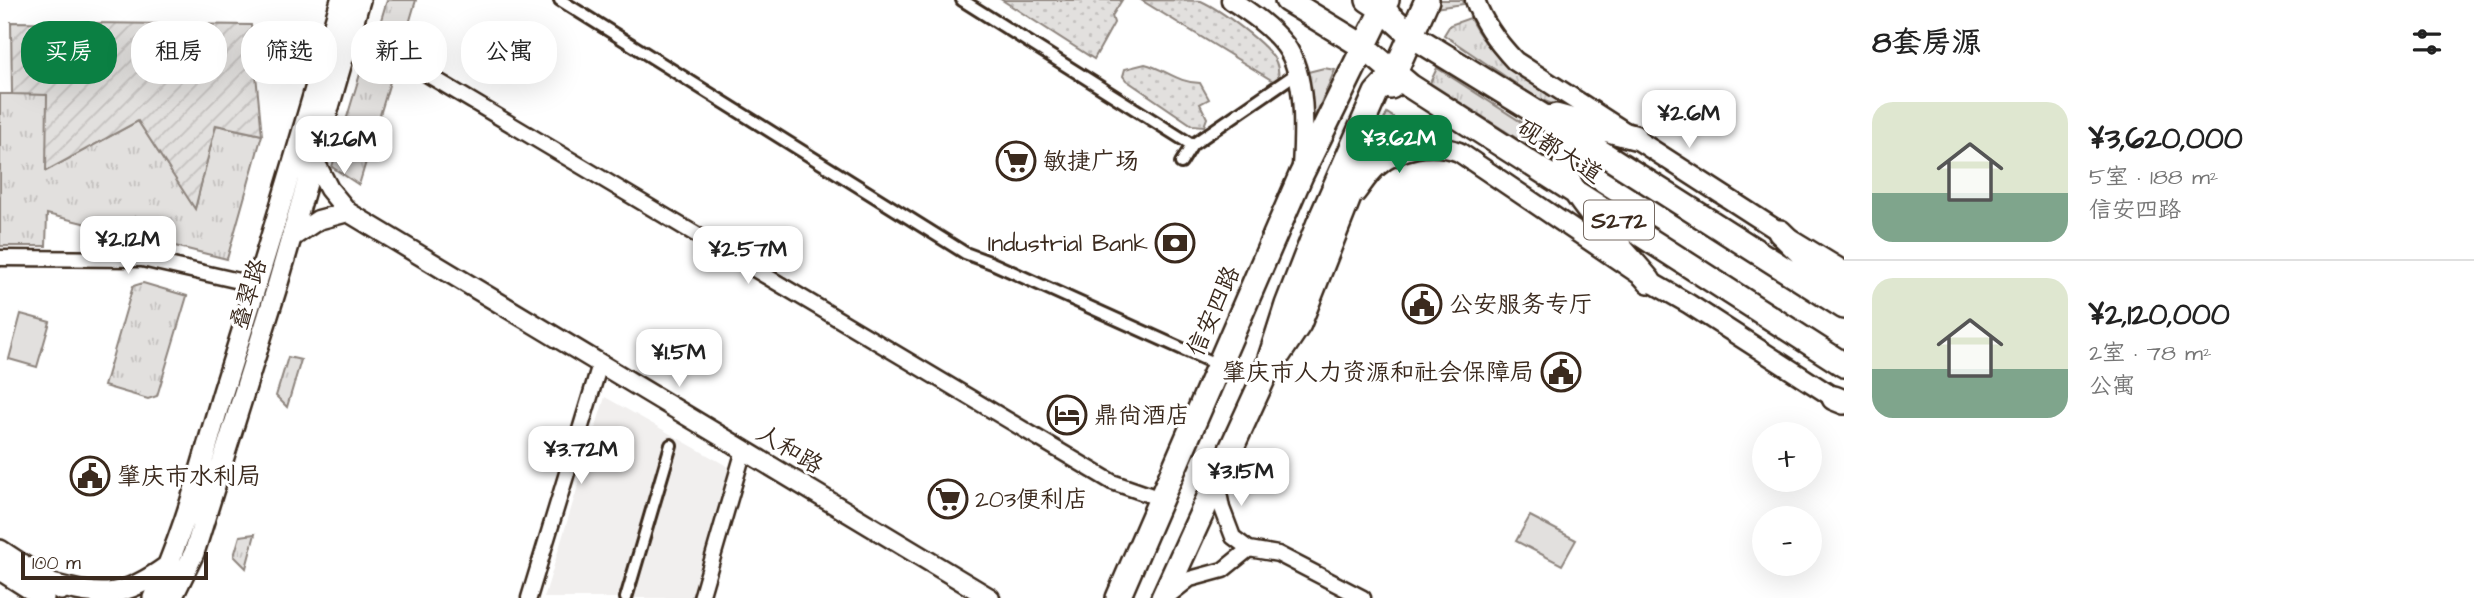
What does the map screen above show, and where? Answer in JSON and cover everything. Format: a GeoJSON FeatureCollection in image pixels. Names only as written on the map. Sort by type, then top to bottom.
{"type":"FeatureCollection","features":[{"type":"Feature","properties":{"kind":"main road","name":"叠翠路"},"geometry":{"type":"LineString","coordinates":[[172,598],[194,553],[197,510],[257,285],[341,0]]}},
{"type":"Feature","properties":{"kind":"main road","name":"叠翠路"},"geometry":{"type":"LineString","coordinates":[[354,21],[360,0]]}},
{"type":"Feature","properties":{"kind":"main road","name":"砚都大道"},"geometry":{"type":"LineString","coordinates":[[1287,0],[1364,47],[1394,74],[1844,365]]}},
{"type":"Feature","properties":{"kind":"main road"},"geometry":{"type":"LineString","coordinates":[[1264,377],[1299,324],[1389,101],[1394,74],[1427,0]]}},
{"type":"Feature","properties":{"kind":"main road","name":"信安四路"},"geometry":{"type":"LineString","coordinates":[[1118,598],[1301,175],[1364,47],[1379,3]]}},
{"type":"Feature","properties":{"kind":"main road","name":"砚都大道"},"geometry":{"type":"LineString","coordinates":[[1379,3],[1411,35],[1844,307]]}},
{"type":"Feature","properties":{"kind":"main road","name":"叠翠路"},"geometry":{"type":"LineString","coordinates":[[153,598],[197,510],[291,238],[351,33]]}},
{"type":"Feature","properties":{"kind":"main road"},"geometry":{"type":"LineString","coordinates":[[1165,598],[1264,377],[1287,304],[1318,225],[1376,93],[1394,74]]}},
{"type":"Feature","properties":{"kind":"main road"},"geometry":{"type":"LineString","coordinates":[[1529,109],[1634,136]]}},
{"type":"Feature","properties":{"kind":"main road"},"geometry":{"type":"LineString","coordinates":[[1591,146],[1572,151],[1566,160],[1564,170],[1572,189],[1649,281]]}},
{"type":"Feature","properties":{"kind":"main road"},"geometry":{"type":"LineString","coordinates":[[1287,211],[1318,225]]}},
{"type":"Feature","properties":{"kind":"main road"},"geometry":{"type":"LineString","coordinates":[[1780,232],[1844,295]]}},
{"type":"Feature","properties":{"kind":"main road"},"geometry":{"type":"LineString","coordinates":[[0,550],[10,571],[48,591],[73,598]]}},
{"type":"Feature","properties":{"kind":"main road"},"geometry":{"type":"LineString","coordinates":[[187,598],[194,553]]}},
{"type":"Feature","properties":{"kind":"main road"},"geometry":{"type":"LineString","coordinates":[[48,591],[123,593],[148,581],[169,564]]}},
{"type":"Feature","properties":{"kind":"street"},"geometry":{"type":"LineString","coordinates":[[560,0],[965,253],[1005,268],[1218,365]]}},
{"type":"Feature","properties":{"kind":"street"},"geometry":{"type":"LineString","coordinates":[[962,0],[1192,145]]}},
{"type":"Feature","properties":{"kind":"street"},"geometry":{"type":"LineString","coordinates":[[1231,0],[1268,27],[1287,48],[1297,73],[1303,103],[1301,175]]}},
{"type":"Feature","properties":{"kind":"street"},"geometry":{"type":"LineString","coordinates":[[1475,0],[1498,43],[1515,61],[1844,271]]}},
{"type":"Feature","properties":{"kind":"street"},"geometry":{"type":"LineString","coordinates":[[1181,163],[1192,145],[1297,73]]}},
{"type":"Feature","properties":{"kind":"street"},"geometry":{"type":"LineString","coordinates":[[443,84],[1112,482],[1161,499]]}},
{"type":"Feature","properties":{"kind":"street"},"geometry":{"type":"LineString","coordinates":[[1348,203],[1375,168],[1390,158],[1417,148],[1450,148],[1649,281],[1840,401]]}},
{"type":"Feature","properties":{"kind":"street"},"geometry":{"type":"LineString","coordinates":[[291,238],[318,220],[348,212],[329,189],[313,158]]}},
{"type":"Feature","properties":{"kind":"street","name":"人和路"},"geometry":{"type":"LineString","coordinates":[[348,212],[744,450],[968,592],[990,598]]}},
{"type":"Feature","properties":{"kind":"street"},"geometry":{"type":"LineString","coordinates":[[0,258],[142,259],[257,285]]}},
{"type":"Feature","properties":{"kind":"street"},"geometry":{"type":"LineString","coordinates":[[529,598],[600,364]]}},
{"type":"Feature","properties":{"kind":"street"},"geometry":{"type":"LineString","coordinates":[[626,598],[671,445]]}},
{"type":"Feature","properties":{"kind":"street"},"geometry":{"type":"LineString","coordinates":[[701,598],[744,450]]}},
{"type":"Feature","properties":{"kind":"street"},"geometry":{"type":"LineString","coordinates":[[1216,480],[1222,508],[1233,537],[1249,548],[1278,554],[1363,598]]}},
{"type":"Feature","properties":{"kind":"street"},"geometry":{"type":"LineString","coordinates":[[1165,598],[1190,579],[1223,570],[1249,548]]}},
{"type":"Feature","properties":{"kind":"shaded area"},"geometry":{"type":"Polygon","coordinates":[[[605,397],[734,470],[695,598],[544,598],[605,397]]]}},
{"type":"Feature","properties":{"kind":"green space"},"geometry":{"type":"Polygon","coordinates":[[[387,0],[416,0],[410,21],[381,21],[387,0]]]}},
{"type":"Feature","properties":{"kind":"green space"},"geometry":{"type":"Polygon","coordinates":[[[1002,0],[1122,0],[1112,16],[1114,23],[1094,59],[1002,0]]]}},
{"type":"Feature","properties":{"kind":"green space"},"geometry":{"type":"Polygon","coordinates":[[[1141,0],[1201,1],[1209,5],[1243,28],[1272,55],[1278,67],[1278,84],[1141,0]]]}},
{"type":"Feature","properties":{"kind":"green space"},"geometry":{"type":"Polygon","coordinates":[[[1437,0],[1463,0],[1464,4],[1434,8],[1437,0]]]}},
{"type":"Feature","properties":{"kind":"green space"},"geometry":{"type":"Polygon","coordinates":[[[1470,18],[1479,35],[1504,62],[1583,114],[1582,116],[1537,98],[1444,35],[1450,25],[1470,18]]]}},
{"type":"Feature","properties":{"kind":"green space"},"geometry":{"type":"Polygon","coordinates":[[[11,22],[21,22],[21,84],[117,84],[117,23],[131,24],[131,84],[227,84],[227,25],[241,25],[241,84],[257,84],[262,135],[216,125],[195,209],[138,121],[46,171],[47,95],[12,94],[11,22]]]}},
{"type":"Feature","properties":{"kind":"green space"},"geometry":{"type":"Polygon","coordinates":[[[1145,64],[1185,81],[1200,83],[1209,99],[1200,104],[1207,118],[1204,126],[1192,125],[1123,76],[1125,69],[1145,64]]]}},
{"type":"Feature","properties":{"kind":"green space"},"geometry":{"type":"Polygon","coordinates":[[[1324,68],[1335,70],[1314,119],[1311,118],[1311,97],[1304,73],[1324,68]]]}},
{"type":"Feature","properties":{"kind":"green space"},"geometry":{"type":"Polygon","coordinates":[[[1437,68],[1560,147],[1552,161],[1430,83],[1437,68]]]}},
{"type":"Feature","properties":{"kind":"green space"},"geometry":{"type":"Polygon","coordinates":[[[357,84],[389,84],[359,185],[332,167],[357,84]]]}},
{"type":"Feature","properties":{"kind":"green space"},"geometry":{"type":"Polygon","coordinates":[[[0,94],[47,94],[47,170],[138,121],[195,208],[216,125],[262,135],[227,259],[47,214],[46,246],[0,246],[0,94]]]}},
{"type":"Feature","properties":{"kind":"green space"},"geometry":{"type":"Polygon","coordinates":[[[1387,113],[1393,117],[1402,140],[1366,161],[1387,113]]]}},
{"type":"Feature","properties":{"kind":"green space"},"geometry":{"type":"Polygon","coordinates":[[[143,283],[187,296],[157,396],[148,399],[104,386],[133,286],[143,283]]]}},
{"type":"Feature","properties":{"kind":"green space"},"geometry":{"type":"Polygon","coordinates":[[[21,314],[50,322],[37,367],[9,359],[21,314]]]}},
{"type":"Feature","properties":{"kind":"green space"},"geometry":{"type":"Polygon","coordinates":[[[288,357],[301,360],[287,407],[276,396],[288,357]]]}},
{"type":"Feature","properties":{"kind":"green space"},"geometry":{"type":"Polygon","coordinates":[[[1530,516],[1576,540],[1562,565],[1516,541],[1530,516]]]}},
{"type":"Feature","properties":{"kind":"green space"},"geometry":{"type":"Polygon","coordinates":[[[255,534],[246,568],[234,556],[240,536],[255,534]]]}},
{"type":"Feature","properties":{"kind":"place","name":"敏捷广场"},"geometry":{"type":"Point","coordinates":[1016,161]}},
{"type":"Feature","properties":{"kind":"place","name":"Industrial Bank"},"geometry":{"type":"Point","coordinates":[1175,243]}},
{"type":"Feature","properties":{"kind":"place","name":"公安服务专厅"},"geometry":{"type":"Point","coordinates":[1422,304]}},
{"type":"Feature","properties":{"kind":"place","name":"肇庆市人力资源和社会保障局"},"geometry":{"type":"Point","coordinates":[1561,372]}},
{"type":"Feature","properties":{"kind":"place","name":"鼎尚酒店"},"geometry":{"type":"Point","coordinates":[1067,415]}},
{"type":"Feature","properties":{"kind":"place","name":"肇庆市水利局"},"geometry":{"type":"Point","coordinates":[90,476]}},
{"type":"Feature","properties":{"kind":"place","name":"203便利店"},"geometry":{"type":"Point","coordinates":[948,499]}}]}
